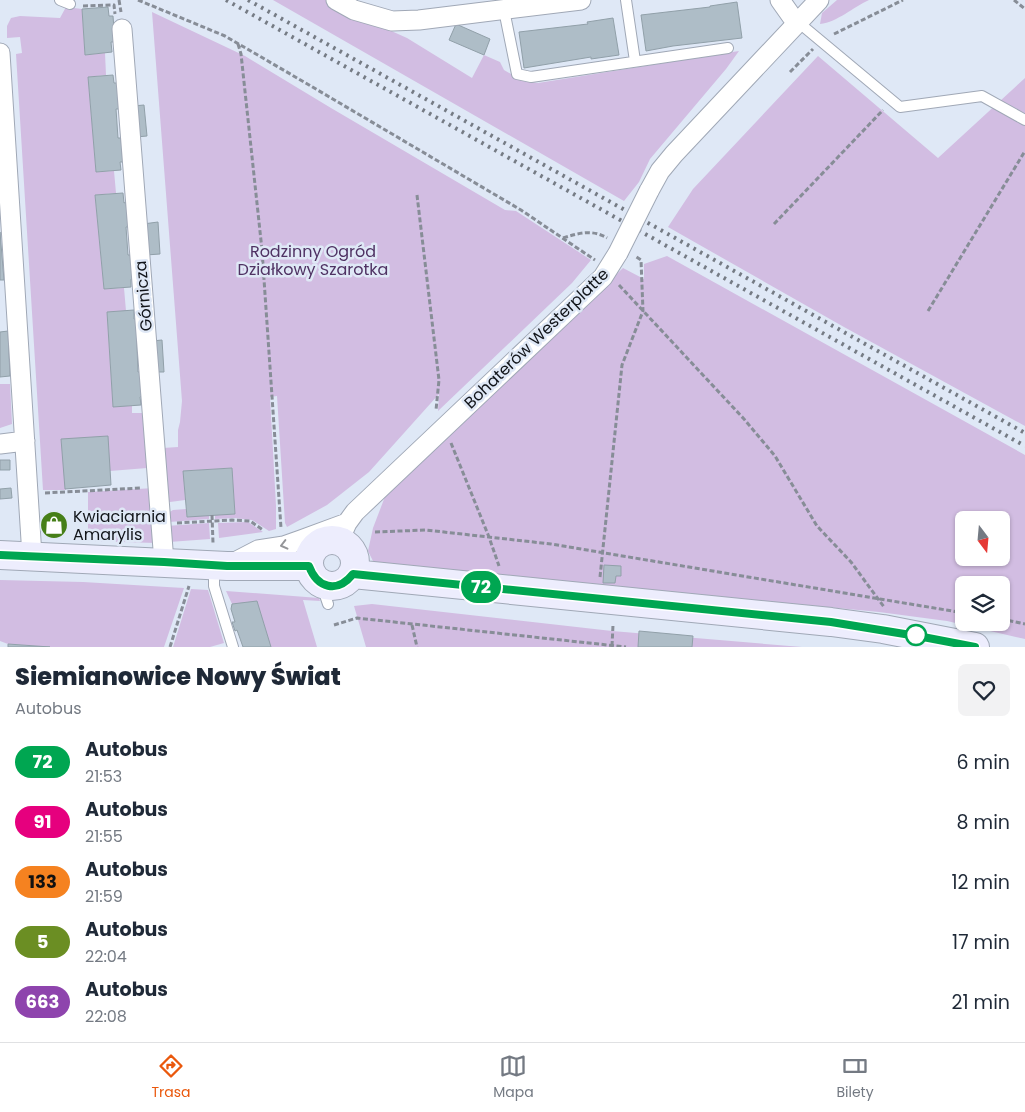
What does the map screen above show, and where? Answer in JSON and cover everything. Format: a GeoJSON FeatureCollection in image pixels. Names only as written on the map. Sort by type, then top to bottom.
{"type":"FeatureCollection","features":[{"type":"Feature","properties":{"kind":"street"},"geometry":{"type":"LineString","coordinates":[[336,0],[392,21],[419,20],[495,7],[581,0]]}},
{"type":"Feature","properties":{"kind":"street"},"geometry":{"type":"LineString","coordinates":[[780,0],[798,22]]}},
{"type":"Feature","properties":{"kind":"street","name":"Bohaterów Westerplatte"},"geometry":{"type":"LineString","coordinates":[[218,559],[343,532],[355,512],[603,277],[622,250],[660,171],[819,0]]}},
{"type":"Feature","properties":{"kind":"street","name":"Górnicza"},"geometry":{"type":"LineString","coordinates":[[122,29],[164,562]]}},
{"type":"Feature","properties":{"kind":"street"},"geometry":{"type":"LineString","coordinates":[[0,53],[32,556]]}},
{"type":"Feature","properties":{"kind":"street"},"geometry":{"type":"LineString","coordinates":[[0,444],[25,441]]}},
{"type":"Feature","properties":{"kind":"street"},"geometry":{"type":"LineString","coordinates":[[0,555],[164,562],[218,559],[321,585],[341,585],[353,574],[355,566],[352,551],[346,545],[343,532],[317,546],[312,553],[321,585]]}},
{"type":"Feature","properties":{"kind":"street"},"geometry":{"type":"LineString","coordinates":[[353,574],[831,622],[883,629],[975,647]]}},
{"type":"Feature","properties":{"kind":"lane"},"geometry":{"type":"LineString","coordinates":[[60,0],[70,4]]}},
{"type":"Feature","properties":{"kind":"lane"},"geometry":{"type":"LineString","coordinates":[[626,0],[635,61]]}},
{"type":"Feature","properties":{"kind":"lane"},"geometry":{"type":"LineString","coordinates":[[495,7],[517,74],[531,77],[728,48]]}},
{"type":"Feature","properties":{"kind":"lane"},"geometry":{"type":"LineString","coordinates":[[798,22],[900,106],[982,96],[1025,120]]}},
{"type":"Feature","properties":{"kind":"lane"},"geometry":{"type":"LineString","coordinates":[[218,559],[214,586],[233,647]]}},
{"type":"Feature","properties":{"kind":"path"},"geometry":{"type":"LineString","coordinates":[[138,0],[225,36],[521,210],[597,261]]}},
{"type":"Feature","properties":{"kind":"path"},"geometry":{"type":"LineString","coordinates":[[790,72],[822,42],[903,0]]}},
{"type":"Feature","properties":{"kind":"path"},"geometry":{"type":"LineString","coordinates":[[1014,0],[1025,9]]}},
{"type":"Feature","properties":{"kind":"path"},"geometry":{"type":"LineString","coordinates":[[238,44],[241,54],[262,250],[281,536]]}},
{"type":"Feature","properties":{"kind":"path"},"geometry":{"type":"LineString","coordinates":[[774,224],[892,100]]}},
{"type":"Feature","properties":{"kind":"path"},"geometry":{"type":"LineString","coordinates":[[928,311],[1025,151]]}},
{"type":"Feature","properties":{"kind":"path"},"geometry":{"type":"LineString","coordinates":[[417,194],[439,380],[434,418]]}},
{"type":"Feature","properties":{"kind":"path"},"geometry":{"type":"LineString","coordinates":[[562,238],[581,232],[598,233],[622,250],[641,260],[643,311],[622,365],[600,578]]}},
{"type":"Feature","properties":{"kind":"path"},"geometry":{"type":"LineString","coordinates":[[619,285],[744,419],[775,456],[818,526],[851,562],[878,598],[883,629]]}},
{"type":"Feature","properties":{"kind":"path"},"geometry":{"type":"LineString","coordinates":[[451,442],[500,569]]}},
{"type":"Feature","properties":{"kind":"path"},"geometry":{"type":"LineString","coordinates":[[28,494],[88,489],[142,488]]}},
{"type":"Feature","properties":{"kind":"path"},"geometry":{"type":"LineString","coordinates":[[212,515],[218,559]]}},
{"type":"Feature","properties":{"kind":"path"},"geometry":{"type":"LineString","coordinates":[[162,524],[232,520],[250,521],[266,532]]}},
{"type":"Feature","properties":{"kind":"path"},"geometry":{"type":"LineString","coordinates":[[375,532],[426,530],[551,544],[955,611]]}},
{"type":"Feature","properties":{"kind":"path"},"geometry":{"type":"LineString","coordinates":[[170,647],[189,585]]}},
{"type":"Feature","properties":{"kind":"path"},"geometry":{"type":"LineString","coordinates":[[334,625],[357,618],[626,647]]}},
{"type":"Feature","properties":{"kind":"path"},"geometry":{"type":"LineString","coordinates":[[1010,622],[1025,624]]}},
{"type":"Feature","properties":{"kind":"path"},"geometry":{"type":"LineString","coordinates":[[412,625],[417,647]]}},
{"type":"Feature","properties":{"kind":"path"},"geometry":{"type":"LineString","coordinates":[[612,646],[613,625]]}},
{"type":"Feature","properties":{"kind":"green space"},"geometry":{"type":"Polygon","coordinates":[[[273,0],[328,0],[407,38],[472,78],[484,55],[500,62],[504,70],[523,81],[538,83],[739,51],[650,159],[639,182],[624,201],[273,0]]]}},
{"type":"Feature","properties":{"kind":"green space"},"geometry":{"type":"Polygon","coordinates":[[[837,0],[869,0],[827,23],[820,24],[822,13],[837,0]]]}},
{"type":"Feature","properties":{"kind":"green space"},"geometry":{"type":"Polygon","coordinates":[[[66,7],[82,9],[85,55],[105,53],[106,75],[88,77],[96,172],[114,171],[116,193],[95,195],[104,289],[124,288],[126,311],[107,313],[113,406],[132,406],[132,413],[143,413],[147,468],[110,471],[62,440],[66,490],[43,490],[16,54],[22,53],[20,37],[7,38],[7,26],[11,18],[20,16],[60,18],[66,7]]]}},
{"type":"Feature","properties":{"kind":"green space","name":"Rodzinny Ogród Działkowy Szarotka"},"geometry":{"type":"Polygon","coordinates":[[[152,12],[245,56],[505,210],[516,211],[591,260],[572,283],[438,411],[439,394],[369,472],[327,505],[287,527],[285,523],[277,396],[270,397],[276,529],[269,531],[252,520],[234,518],[215,519],[215,515],[235,513],[231,468],[184,471],[185,500],[168,501],[163,448],[178,447],[182,401],[152,12]]]}},
{"type":"Feature","properties":{"kind":"green space"},"geometry":{"type":"Polygon","coordinates":[[[818,56],[938,158],[1025,78],[1025,426],[844,327],[668,227],[693,189],[818,56]]]}},
{"type":"Feature","properties":{"kind":"green space"},"geometry":{"type":"Polygon","coordinates":[[[667,256],[1025,455],[1025,639],[990,631],[1010,631],[1010,576],[955,576],[955,623],[879,612],[374,563],[368,551],[373,528],[386,494],[623,268],[644,279],[644,264],[667,256]]]}},
{"type":"Feature","properties":{"kind":"green space"},"geometry":{"type":"Polygon","coordinates":[[[0,384],[10,384],[12,424],[0,428],[0,384]]]}},
{"type":"Feature","properties":{"kind":"green space"},"geometry":{"type":"Polygon","coordinates":[[[154,488],[156,543],[88,541],[88,492],[154,488]]]}},
{"type":"Feature","properties":{"kind":"green space"},"geometry":{"type":"Polygon","coordinates":[[[186,509],[187,517],[209,515],[209,519],[169,522],[168,513],[173,510],[186,509]]]}},
{"type":"Feature","properties":{"kind":"green space"},"geometry":{"type":"Polygon","coordinates":[[[248,522],[263,532],[219,538],[218,523],[248,522]]]}},
{"type":"Feature","properties":{"kind":"green space"},"geometry":{"type":"Polygon","coordinates":[[[209,523],[210,539],[169,542],[166,526],[209,523]]]}},
{"type":"Feature","properties":{"kind":"green space"},"geometry":{"type":"Polygon","coordinates":[[[0,580],[83,582],[184,588],[164,647],[50,647],[8,644],[0,641],[0,580]]]}},
{"type":"Feature","properties":{"kind":"green space"},"geometry":{"type":"Polygon","coordinates":[[[191,589],[208,590],[224,643],[210,647],[173,647],[191,589]]]}},
{"type":"Feature","properties":{"kind":"green space"},"geometry":{"type":"Polygon","coordinates":[[[226,591],[319,598],[320,601],[303,600],[317,647],[271,647],[232,604],[226,591]]]}},
{"type":"Feature","properties":{"kind":"green space"},"geometry":{"type":"Polygon","coordinates":[[[372,604],[612,631],[802,647],[366,647],[354,606],[372,604]]]}},
{"type":"Feature","properties":{"kind":"building"},"geometry":{"type":"Polygon","coordinates":[[[737,2],[742,38],[646,51],[641,15],[737,2]]]}},
{"type":"Feature","properties":{"kind":"building"},"geometry":{"type":"Polygon","coordinates":[[[108,7],[109,16],[113,16],[115,42],[111,42],[112,52],[85,55],[82,9],[108,7]]]}},
{"type":"Feature","properties":{"kind":"building"},"geometry":{"type":"Polygon","coordinates":[[[613,18],[619,55],[591,59],[591,57],[524,68],[519,32],[588,24],[587,22],[613,18]]]}},
{"type":"Feature","properties":{"kind":"building"},"geometry":{"type":"Polygon","coordinates":[[[456,24],[490,39],[484,55],[449,40],[456,24]]]}},
{"type":"Feature","properties":{"kind":"building"},"geometry":{"type":"Polygon","coordinates":[[[113,75],[114,83],[117,83],[119,109],[116,109],[118,138],[121,138],[123,162],[120,162],[121,170],[96,172],[88,77],[113,75]]]}},
{"type":"Feature","properties":{"kind":"building"},"geometry":{"type":"Polygon","coordinates":[[[144,105],[147,136],[136,137],[133,106],[144,105]]]}},
{"type":"Feature","properties":{"kind":"building"},"geometry":{"type":"Polygon","coordinates":[[[123,193],[124,203],[126,202],[128,255],[131,255],[133,279],[131,279],[131,287],[104,289],[95,195],[123,193]]]}},
{"type":"Feature","properties":{"kind":"building"},"geometry":{"type":"Polygon","coordinates":[[[158,222],[160,254],[146,255],[143,224],[158,222]]]}},
{"type":"Feature","properties":{"kind":"building"},"geometry":{"type":"Polygon","coordinates":[[[0,232],[4,280],[0,280],[0,232]]]}},
{"type":"Feature","properties":{"kind":"building"},"geometry":{"type":"Polygon","coordinates":[[[134,310],[138,372],[141,372],[143,396],[140,397],[141,405],[113,407],[107,312],[134,310]]]}},
{"type":"Feature","properties":{"kind":"building"},"geometry":{"type":"Polygon","coordinates":[[[8,331],[10,376],[0,377],[0,332],[8,331]]]}},
{"type":"Feature","properties":{"kind":"building"},"geometry":{"type":"Polygon","coordinates":[[[162,340],[164,372],[155,372],[152,341],[162,340]]]}},
{"type":"Feature","properties":{"kind":"building"},"geometry":{"type":"Polygon","coordinates":[[[108,436],[111,485],[65,489],[61,439],[108,436]]]}},
{"type":"Feature","properties":{"kind":"building"},"geometry":{"type":"Polygon","coordinates":[[[0,460],[10,460],[10,470],[0,470],[0,460]]]}},
{"type":"Feature","properties":{"kind":"building"},"geometry":{"type":"Polygon","coordinates":[[[232,468],[235,514],[187,517],[183,471],[232,468]]]}},
{"type":"Feature","properties":{"kind":"building"},"geometry":{"type":"Polygon","coordinates":[[[11,488],[12,498],[0,499],[0,489],[11,488]]]}},
{"type":"Feature","properties":{"kind":"building","name":"Kwiaciarnia Amarylis"},"geometry":{"type":"Polygon","coordinates":[[[61,515],[61,534],[47,534],[47,516],[61,515]]]}},
{"type":"Feature","properties":{"kind":"building"},"geometry":{"type":"Polygon","coordinates":[[[604,565],[621,566],[621,576],[616,576],[615,583],[603,583],[604,565]]]}},
{"type":"Feature","properties":{"kind":"building"},"geometry":{"type":"Polygon","coordinates":[[[257,601],[271,647],[243,647],[232,622],[235,622],[231,609],[232,604],[257,601]]]}},
{"type":"Feature","properties":{"kind":"building"},"geometry":{"type":"Polygon","coordinates":[[[639,631],[693,636],[692,647],[638,647],[639,631]]]}},
{"type":"Feature","properties":{"kind":"building"},"geometry":{"type":"Polygon","coordinates":[[[8,644],[50,647],[8,647],[8,644]]]}},
{"type":"Feature","properties":{"kind":"railway"},"geometry":{"type":"LineString","coordinates":[[226,0],[1025,446]]}},
{"type":"Feature","properties":{"kind":"railway"},"geometry":{"type":"LineString","coordinates":[[248,0],[1025,433]]}},
{"type":"Feature","properties":{"kind":"bus line","name":"72"},"geometry":{"type":"LineString","coordinates":[[0,555],[214,566],[309,566],[318,582],[333,586],[341,585],[353,574],[831,622],[975,647]]}},
{"type":"Feature","properties":{"kind":"place","name":"Kwiaciarnia Amarylis"},"geometry":{"type":"Point","coordinates":[54,525]}}]}
